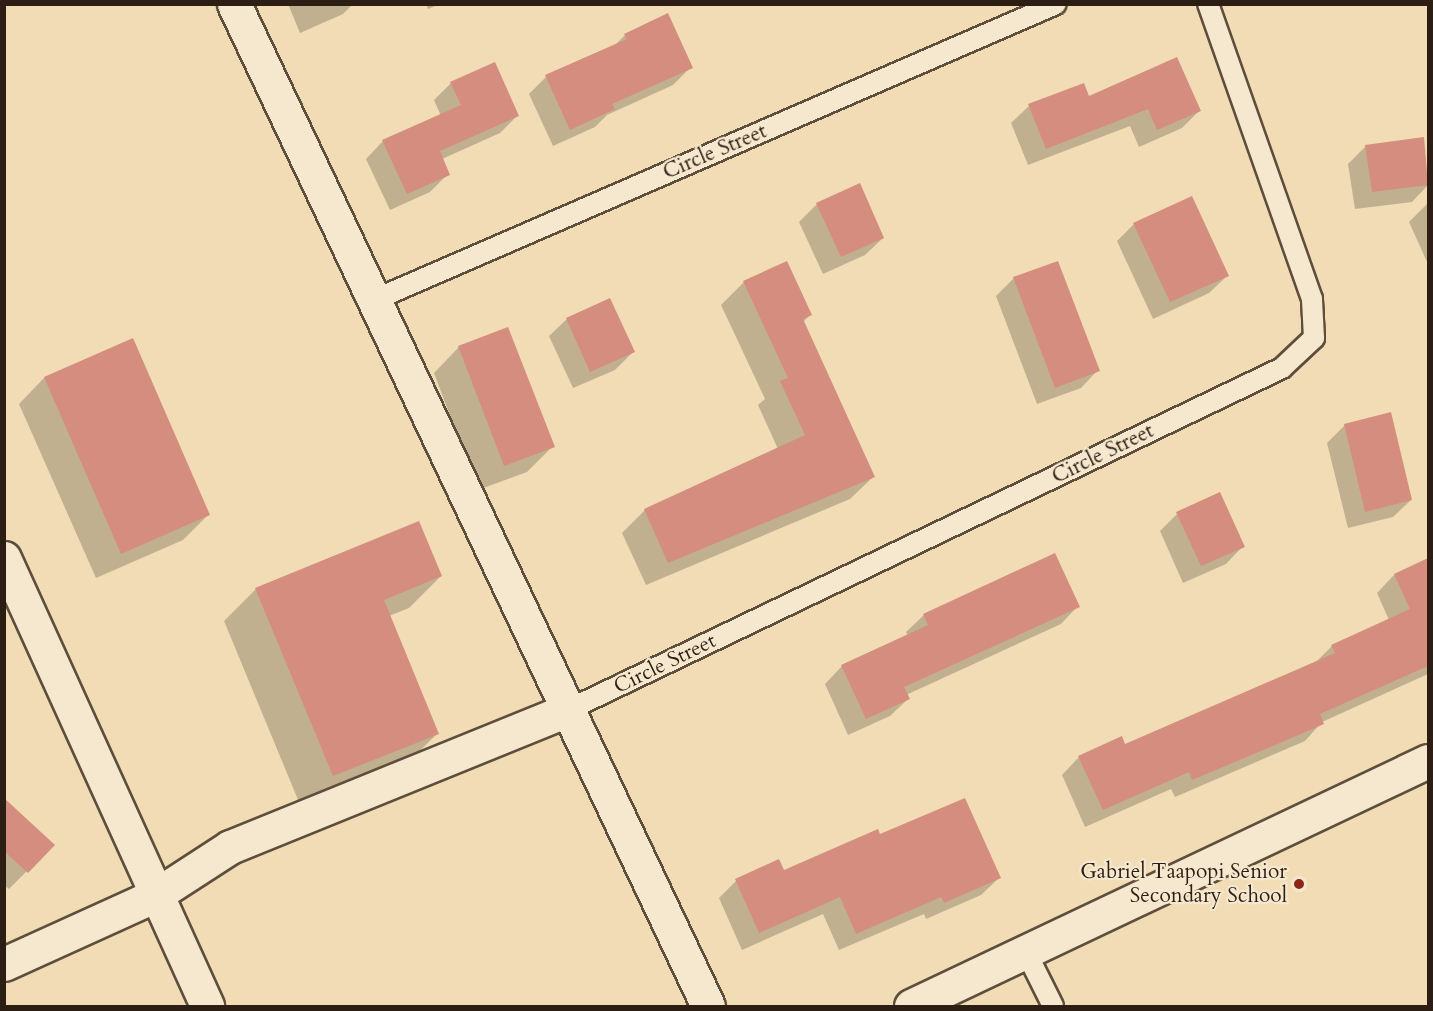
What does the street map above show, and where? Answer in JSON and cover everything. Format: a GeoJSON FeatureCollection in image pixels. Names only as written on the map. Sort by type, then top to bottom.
{"type":"FeatureCollection","features":[{"type":"Feature","properties":{"kind":"street"},"geometry":{"type":"LineString","coordinates":[[234,4],[708,1006]]}},
{"type":"Feature","properties":{"kind":"street"},"geometry":{"type":"LineString","coordinates":[[4,558],[207,1006]]}},
{"type":"Feature","properties":{"kind":"street"},"geometry":{"type":"LineString","coordinates":[[4,964],[156,895],[230,846],[568,711]]}},
{"type":"Feature","properties":{"kind":"street"},"geometry":{"type":"LineString","coordinates":[[911,1006],[1428,760]]}},
{"type":"Feature","properties":{"kind":"lane","name":"Circle Street"},"geometry":{"type":"LineString","coordinates":[[374,300],[1056,4]]}},
{"type":"Feature","properties":{"kind":"lane","name":"Circle Street"},"geometry":{"type":"LineString","coordinates":[[568,711],[1282,368],[1314,338],[1312,299],[1208,4]]}},
{"type":"Feature","properties":{"kind":"lane"},"geometry":{"type":"LineString","coordinates":[[1026,952],[1053,1006]]}},
{"type":"Feature","properties":{"kind":"building"},"geometry":{"type":"Polygon","coordinates":[[[668,13],[693,68],[612,104],[615,109],[570,130],[545,75],[627,39],[624,34],[668,13]]]}},
{"type":"Feature","properties":{"kind":"building"},"geometry":{"type":"Polygon","coordinates":[[[1177,57],[1201,111],[1157,130],[1148,109],[1046,149],[1028,104],[1084,83],[1089,96],[1177,57]]]}},
{"type":"Feature","properties":{"kind":"building"},"geometry":{"type":"Polygon","coordinates":[[[495,62],[519,116],[440,151],[450,175],[407,194],[382,140],[461,105],[450,82],[495,62]]]}},
{"type":"Feature","properties":{"kind":"building"},"geometry":{"type":"Polygon","coordinates":[[[1424,137],[1428,185],[1372,192],[1365,145],[1424,137]]]}},
{"type":"Feature","properties":{"kind":"building"},"geometry":{"type":"Polygon","coordinates":[[[860,183],[884,238],[841,257],[816,203],[860,183]]]}},
{"type":"Feature","properties":{"kind":"building"},"geometry":{"type":"Polygon","coordinates":[[[1192,196],[1229,276],[1170,302],[1133,223],[1192,196]]]}},
{"type":"Feature","properties":{"kind":"building"},"geometry":{"type":"Polygon","coordinates":[[[787,261],[812,315],[803,319],[875,477],[668,563],[644,509],[805,435],[780,381],[788,378],[743,281],[787,261]]]}},
{"type":"Feature","properties":{"kind":"building"},"geometry":{"type":"Polygon","coordinates":[[[1058,261],[1100,371],[1055,388],[1013,277],[1058,261]]]}},
{"type":"Feature","properties":{"kind":"building"},"geometry":{"type":"Polygon","coordinates":[[[610,298],[635,352],[590,372],[566,318],[610,298]]]}},
{"type":"Feature","properties":{"kind":"building"},"geometry":{"type":"Polygon","coordinates":[[[508,327],[555,447],[504,466],[458,346],[508,327]]]}},
{"type":"Feature","properties":{"kind":"building"},"geometry":{"type":"Polygon","coordinates":[[[133,338],[210,515],[121,554],[44,377],[133,338]]]}},
{"type":"Feature","properties":{"kind":"building"},"geometry":{"type":"Polygon","coordinates":[[[1391,412],[1412,500],[1365,512],[1344,424],[1391,412]]]}},
{"type":"Feature","properties":{"kind":"building"},"geometry":{"type":"Polygon","coordinates":[[[1220,492],[1245,547],[1201,566],[1176,512],[1220,492]]]}},
{"type":"Feature","properties":{"kind":"building"},"geometry":{"type":"Polygon","coordinates":[[[419,521],[442,576],[384,600],[439,734],[333,776],[255,588],[419,521]]]}},
{"type":"Feature","properties":{"kind":"building"},"geometry":{"type":"Polygon","coordinates":[[[1055,553],[1080,607],[904,687],[910,699],[866,719],[841,665],[928,625],[923,614],[1055,553]]]}},
{"type":"Feature","properties":{"kind":"building"},"geometry":{"type":"Polygon","coordinates":[[[1428,558],[1428,666],[1320,714],[1324,724],[1192,780],[1189,772],[1103,810],[1078,756],[1122,736],[1125,744],[1335,653],[1331,645],[1410,609],[1394,574],[1428,558]]]}},
{"type":"Feature","properties":{"kind":"building"},"geometry":{"type":"Polygon","coordinates":[[[4,798],[55,845],[28,873],[4,851],[4,798]]]}},
{"type":"Feature","properties":{"kind":"building"},"geometry":{"type":"Polygon","coordinates":[[[965,798],[1001,878],[944,903],[941,897],[856,934],[840,897],[759,933],[735,879],[779,859],[784,870],[878,829],[880,834],[965,798]]]}},
{"type":"Feature","properties":{"kind":"place","name":"Gabriel Taapopi Senior Secondary School"},"geometry":{"type":"Point","coordinates":[1299,884]}}]}
